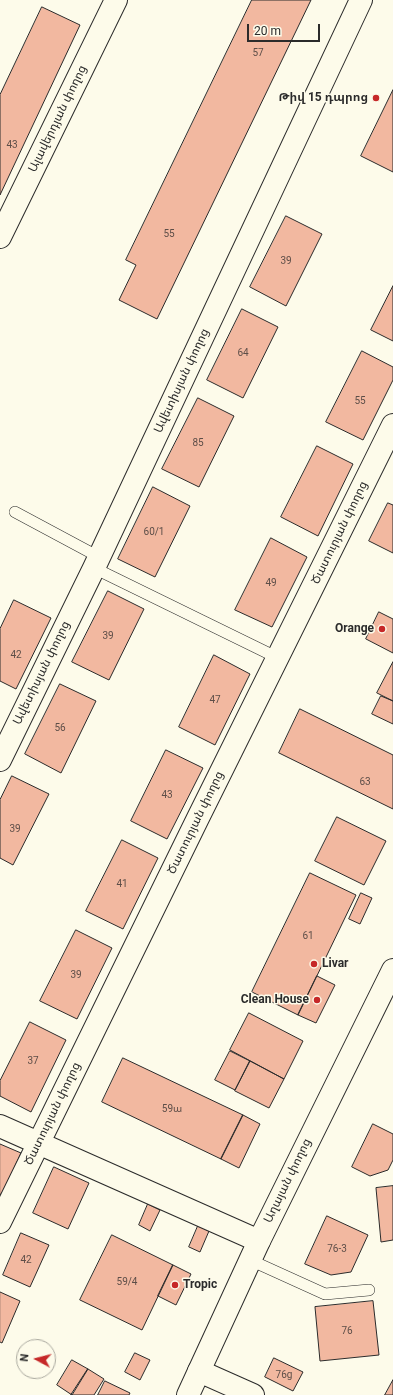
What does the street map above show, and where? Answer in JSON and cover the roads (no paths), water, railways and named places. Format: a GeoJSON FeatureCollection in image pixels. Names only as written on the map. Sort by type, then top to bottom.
{"type":"FeatureCollection","features":[{"type":"Feature","properties":{"kind":"street","name":"Ալավերդյան փողոց"},"geometry":{"type":"LineString","coordinates":[[0,237],[116,0]]}},
{"type":"Feature","properties":{"kind":"street","name":"Ավետիսյան փողոց"},"geometry":{"type":"LineString","coordinates":[[0,760],[96,562],[361,0]]}},
{"type":"Feature","properties":{"kind":"street","name":"Ծատուրյան փողոց"},"geometry":{"type":"LineString","coordinates":[[0,1222],[393,425]]}},
{"type":"Feature","properties":{"kind":"street","name":"Աղայան փողոց"},"geometry":{"type":"LineString","coordinates":[[188,1395],[254,1251],[393,970]]}},
{"type":"Feature","properties":{"kind":"street"},"geometry":{"type":"LineString","coordinates":[[0,1126],[39,1143],[254,1251]]}},
{"type":"Feature","properties":{"kind":"street"},"geometry":{"type":"LineString","coordinates":[[199,1372],[253,1395]]}},
{"type":"Feature","properties":{"kind":"lane"},"geometry":{"type":"LineString","coordinates":[[15,512],[96,562],[278,658]]}},
{"type":"Feature","properties":{"kind":"lane"},"geometry":{"type":"LineString","coordinates":[[254,1251],[325,1294],[369,1290]]}},
{"type":"Feature","properties":{"kind":"place","name":"Թիվ 15 դպրոց"},"geometry":{"type":"Point","coordinates":[376,98]}},
{"type":"Feature","properties":{"kind":"place","name":"Orange"},"geometry":{"type":"Point","coordinates":[382,629]}},
{"type":"Feature","properties":{"kind":"place","name":"Livar"},"geometry":{"type":"Point","coordinates":[314,964]}},
{"type":"Feature","properties":{"kind":"place","name":"Clean House"},"geometry":{"type":"Point","coordinates":[317,1000]}},
{"type":"Feature","properties":{"kind":"place","name":"Tropic"},"geometry":{"type":"Point","coordinates":[175,1285]}}]}
